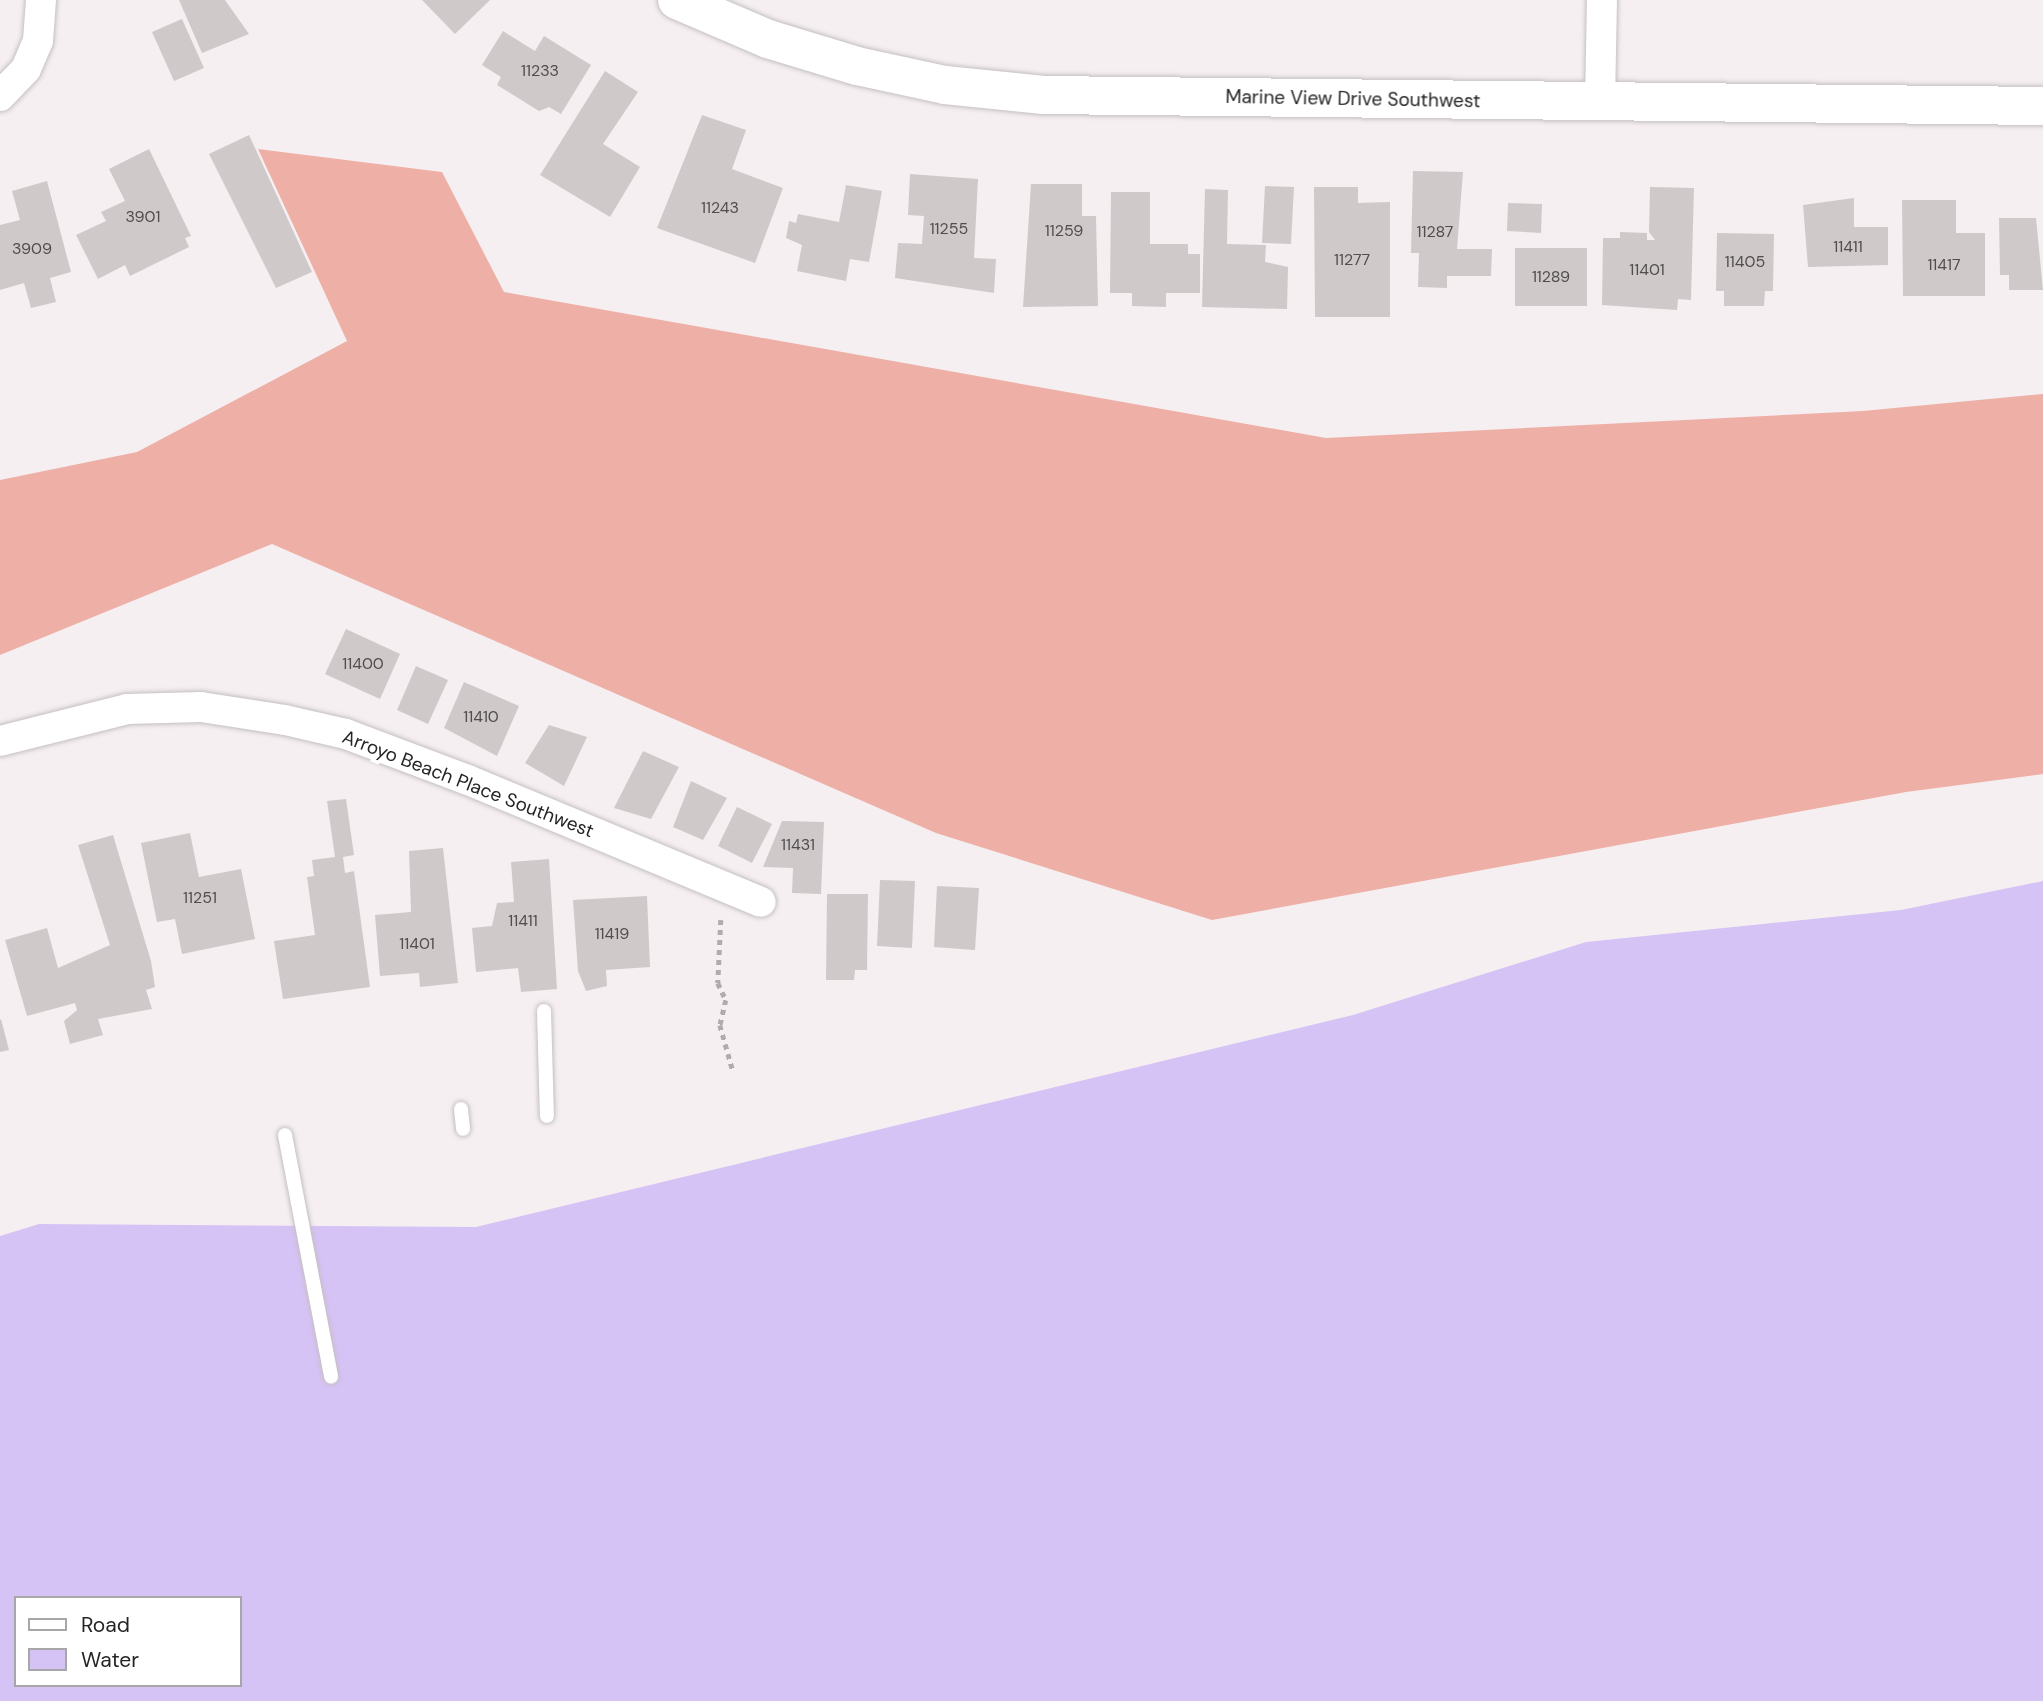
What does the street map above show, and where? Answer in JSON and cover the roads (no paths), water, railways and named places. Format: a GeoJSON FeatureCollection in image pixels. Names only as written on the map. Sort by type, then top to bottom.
{"type":"FeatureCollection","features":[{"type":"Feature","properties":{"kind":"street","name":"Marine View Drive Southwest"},"geometry":{"type":"LineString","coordinates":[[677,0],[768,39],[945,85],[1043,94],[1600,103],[2043,106]]}},
{"type":"Feature","properties":{"kind":"street"},"geometry":{"type":"LineString","coordinates":[[1600,103],[1602,0]]}},
{"type":"Feature","properties":{"kind":"street"},"geometry":{"type":"LineString","coordinates":[[0,96],[26,69],[41,3]]}},
{"type":"Feature","properties":{"kind":"street","name":"Arroyo Beach Place Southwest"},"geometry":{"type":"LineString","coordinates":[[0,741],[127,709],[240,710],[346,734],[761,902]]}},
{"type":"Feature","properties":{"kind":"lane"},"geometry":{"type":"LineString","coordinates":[[544,1011],[547,1116]]}},
{"type":"Feature","properties":{"kind":"lane"},"geometry":{"type":"LineString","coordinates":[[461,1109],[463,1129]]}},
{"type":"Feature","properties":{"kind":"lane"},"geometry":{"type":"LineString","coordinates":[[285,1135],[331,1377]]}},
{"type":"Feature","properties":{"kind":"water"},"geometry":{"type":"Polygon","coordinates":[[[2043,881],[2043,1701],[0,1701],[0,1236],[39,1224],[476,1227],[1353,1015],[1586,942],[1901,910],[2043,881]]]}}]}
